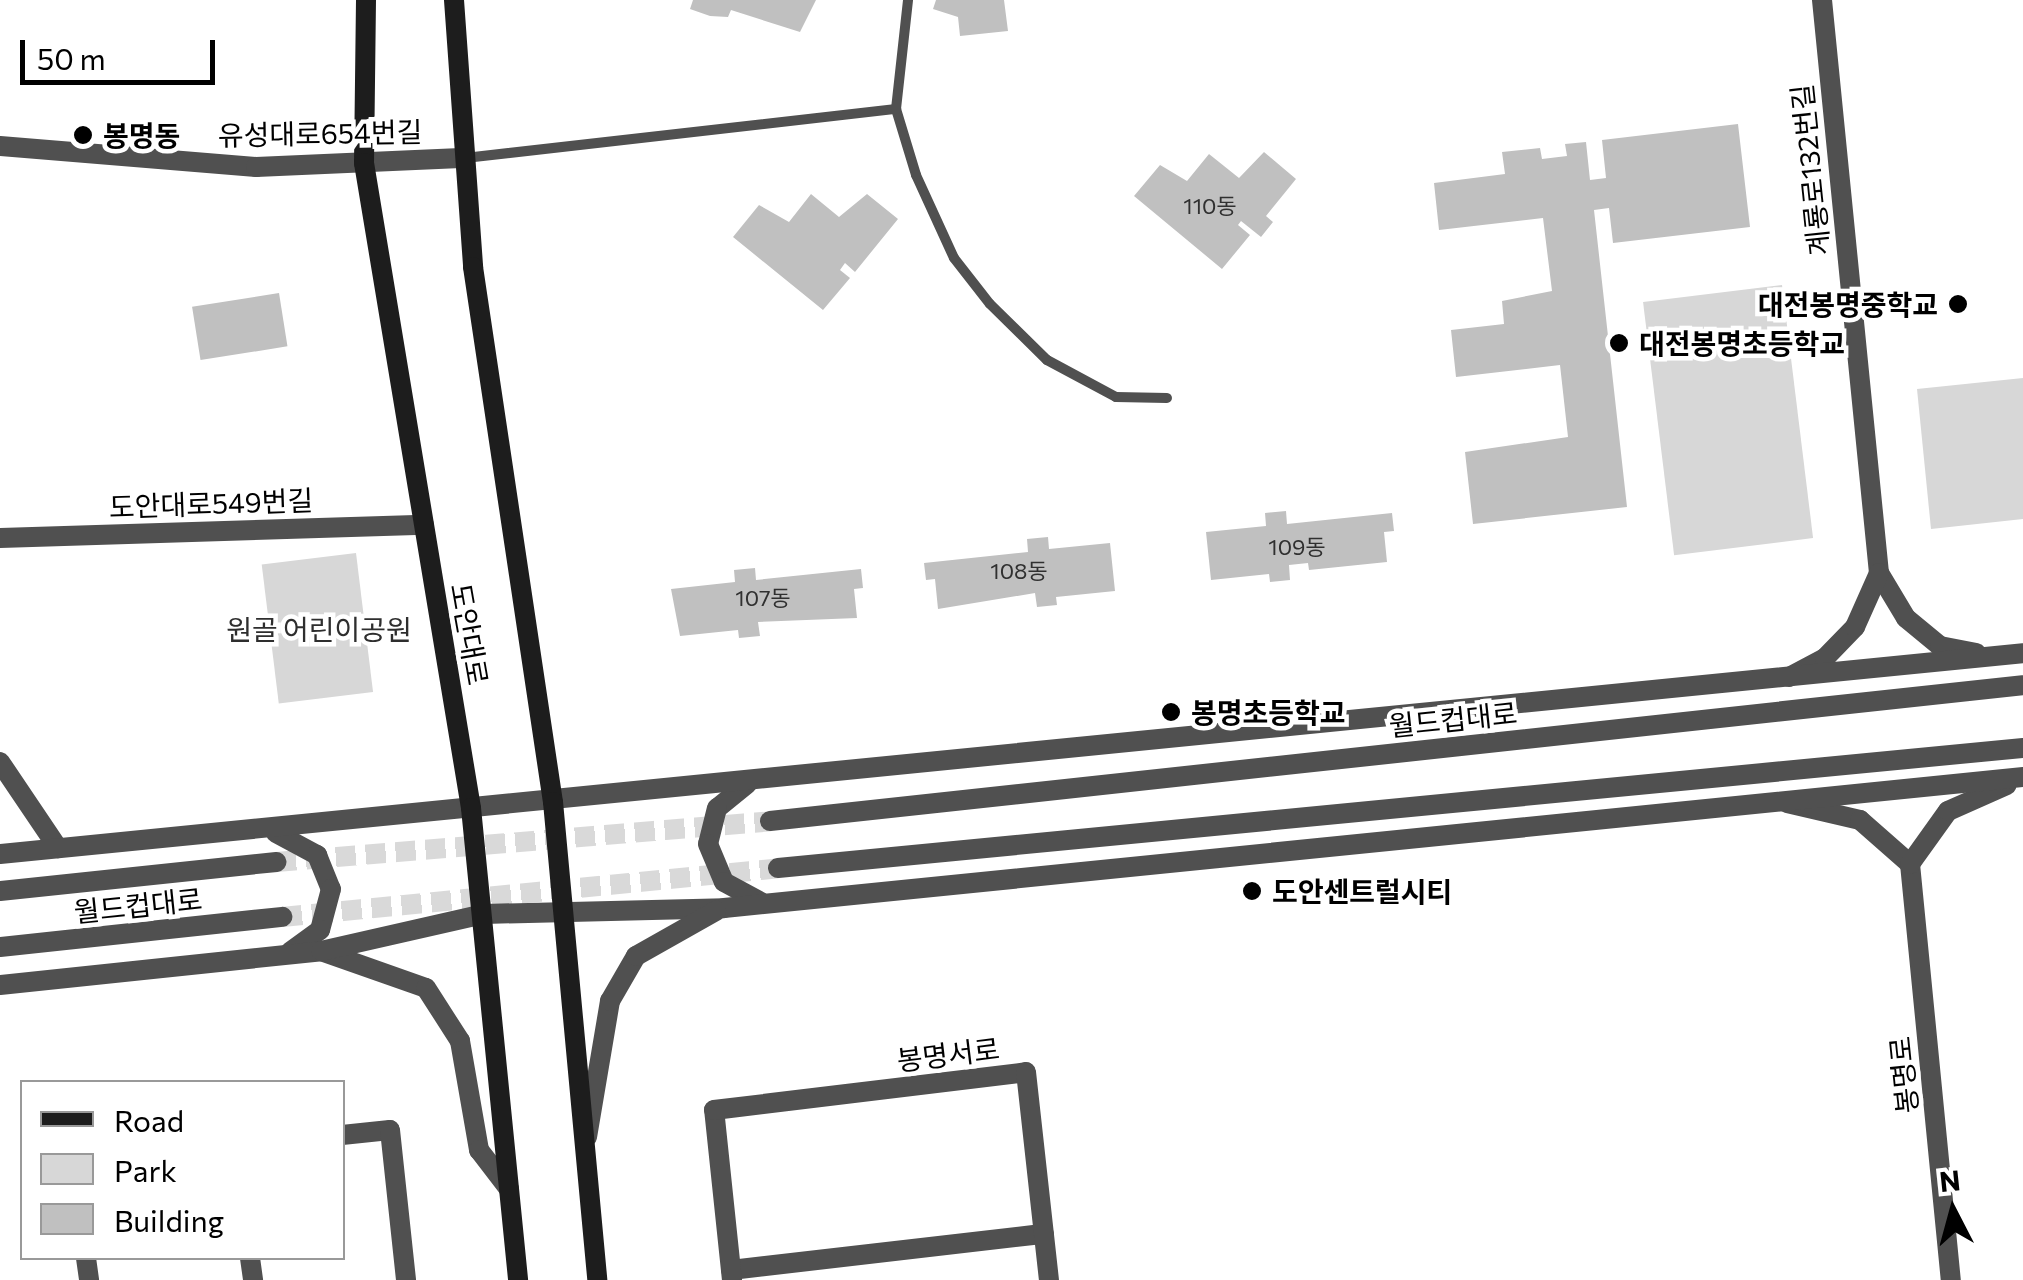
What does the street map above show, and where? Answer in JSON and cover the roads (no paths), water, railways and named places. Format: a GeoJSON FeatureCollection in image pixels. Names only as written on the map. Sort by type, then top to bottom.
{"type":"FeatureCollection","features":[{"type":"Feature","properties":{"kind":"main road","name":"도안대로"},"geometry":{"type":"LineString","coordinates":[[366,0],[364,162],[471,808],[518,1280]]}},
{"type":"Feature","properties":{"kind":"main road","name":"도안대로"},"geometry":{"type":"LineString","coordinates":[[454,0],[461,158],[553,802],[583,1168],[597,1280]]}},
{"type":"Feature","properties":{"kind":"street","name":"계룡로132번길"},"geometry":{"type":"LineString","coordinates":[[1822,0],[1879,573]]}},
{"type":"Feature","properties":{"kind":"street","name":"유성대로654번길"},"geometry":{"type":"LineString","coordinates":[[0,146],[256,167],[461,158]]}},
{"type":"Feature","properties":{"kind":"street","name":"도안대로549번길"},"geometry":{"type":"LineString","coordinates":[[0,538],[424,526]]}},
{"type":"Feature","properties":{"kind":"street"},"geometry":{"type":"LineString","coordinates":[[1879,573],[1906,618],[1940,646],[1994,656]]}},
{"type":"Feature","properties":{"kind":"street"},"geometry":{"type":"LineString","coordinates":[[1779,682],[1825,658],[1856,627],[1879,573]]}},
{"type":"Feature","properties":{"kind":"street"},"geometry":{"type":"LineString","coordinates":[[0,854],[1779,682],[2023,653]]}},
{"type":"Feature","properties":{"kind":"street","name":"월드컵대로"},"geometry":{"type":"LineString","coordinates":[[770,821],[2023,685]]}},
{"type":"Feature","properties":{"kind":"street"},"geometry":{"type":"LineString","coordinates":[[778,868],[2023,748]]}},
{"type":"Feature","properties":{"kind":"street"},"geometry":{"type":"LineString","coordinates":[[0,762],[58,848]]}},
{"type":"Feature","properties":{"kind":"street"},"geometry":{"type":"LineString","coordinates":[[1770,798],[1860,820],[1910,864],[1948,811],[2022,778]]}},
{"type":"Feature","properties":{"kind":"street"},"geometry":{"type":"LineString","coordinates":[[0,985],[321,951],[484,914],[563,907],[724,908],[1770,798],[2022,778]]}},
{"type":"Feature","properties":{"kind":"street"},"geometry":{"type":"LineString","coordinates":[[763,779],[745,784],[718,808],[708,844],[713,864],[741,896],[782,902]]}},
{"type":"Feature","properties":{"kind":"street"},"geometry":{"type":"LineString","coordinates":[[264,831],[308,846],[324,866],[332,889],[320,930],[279,956]]}},
{"type":"Feature","properties":{"kind":"street","name":"월드컵대로"},"geometry":{"type":"LineString","coordinates":[[0,891],[276,862]]}},
{"type":"Feature","properties":{"kind":"street","name":"봉명로"},"geometry":{"type":"LineString","coordinates":[[1910,864],[1951,1280]]}},
{"type":"Feature","properties":{"kind":"street"},"geometry":{"type":"LineString","coordinates":[[583,1168],[610,1002],[636,956],[724,908]]}},
{"type":"Feature","properties":{"kind":"street","name":"월드컵대로"},"geometry":{"type":"LineString","coordinates":[[0,947],[282,917]]}},
{"type":"Feature","properties":{"kind":"street"},"geometry":{"type":"LineString","coordinates":[[321,951],[426,988],[460,1041],[479,1150],[509,1189]]}},
{"type":"Feature","properties":{"kind":"street","name":"봉명서로"},"geometry":{"type":"LineString","coordinates":[[732,1275],[714,1110],[1026,1072],[1049,1280]]}},
{"type":"Feature","properties":{"kind":"street"},"geometry":{"type":"LineString","coordinates":[[345,1135],[390,1130],[406,1280]]}},
{"type":"Feature","properties":{"kind":"street"},"geometry":{"type":"LineString","coordinates":[[732,1275],[1044,1234]]}},
{"type":"Feature","properties":{"kind":"lane"},"geometry":{"type":"LineString","coordinates":[[908,0],[896,109],[916,176],[954,258],[990,304],[1048,360],[1116,397],[1167,398]]}},
{"type":"Feature","properties":{"kind":"lane"},"geometry":{"type":"LineString","coordinates":[[461,158],[896,109]]}},
{"type":"Feature","properties":{"kind":"tunnel"},"geometry":{"type":"LineString","coordinates":[[276,862],[770,821]]}},
{"type":"Feature","properties":{"kind":"tunnel"},"geometry":{"type":"LineString","coordinates":[[282,917],[778,868]]}},
{"type":"Feature","properties":{"kind":"place","name":"봉명동"},"geometry":{"type":"Point","coordinates":[83,135]}},
{"type":"Feature","properties":{"kind":"place","name":"대전봉명중학교"},"geometry":{"type":"Point","coordinates":[1958,304]}},
{"type":"Feature","properties":{"kind":"place","name":"대전봉명초등학교"},"geometry":{"type":"Point","coordinates":[1619,343]}},
{"type":"Feature","properties":{"kind":"place","name":"봉명초등학교"},"geometry":{"type":"Point","coordinates":[1171,712]}},
{"type":"Feature","properties":{"kind":"place","name":"도안센트럴시티"},"geometry":{"type":"Point","coordinates":[1252,891]}},
{"type":"Feature","properties":{"kind":"park label","name":"원골 어린이공원"},"geometry":{"type":"Point","coordinates":[319,629]}}]}
